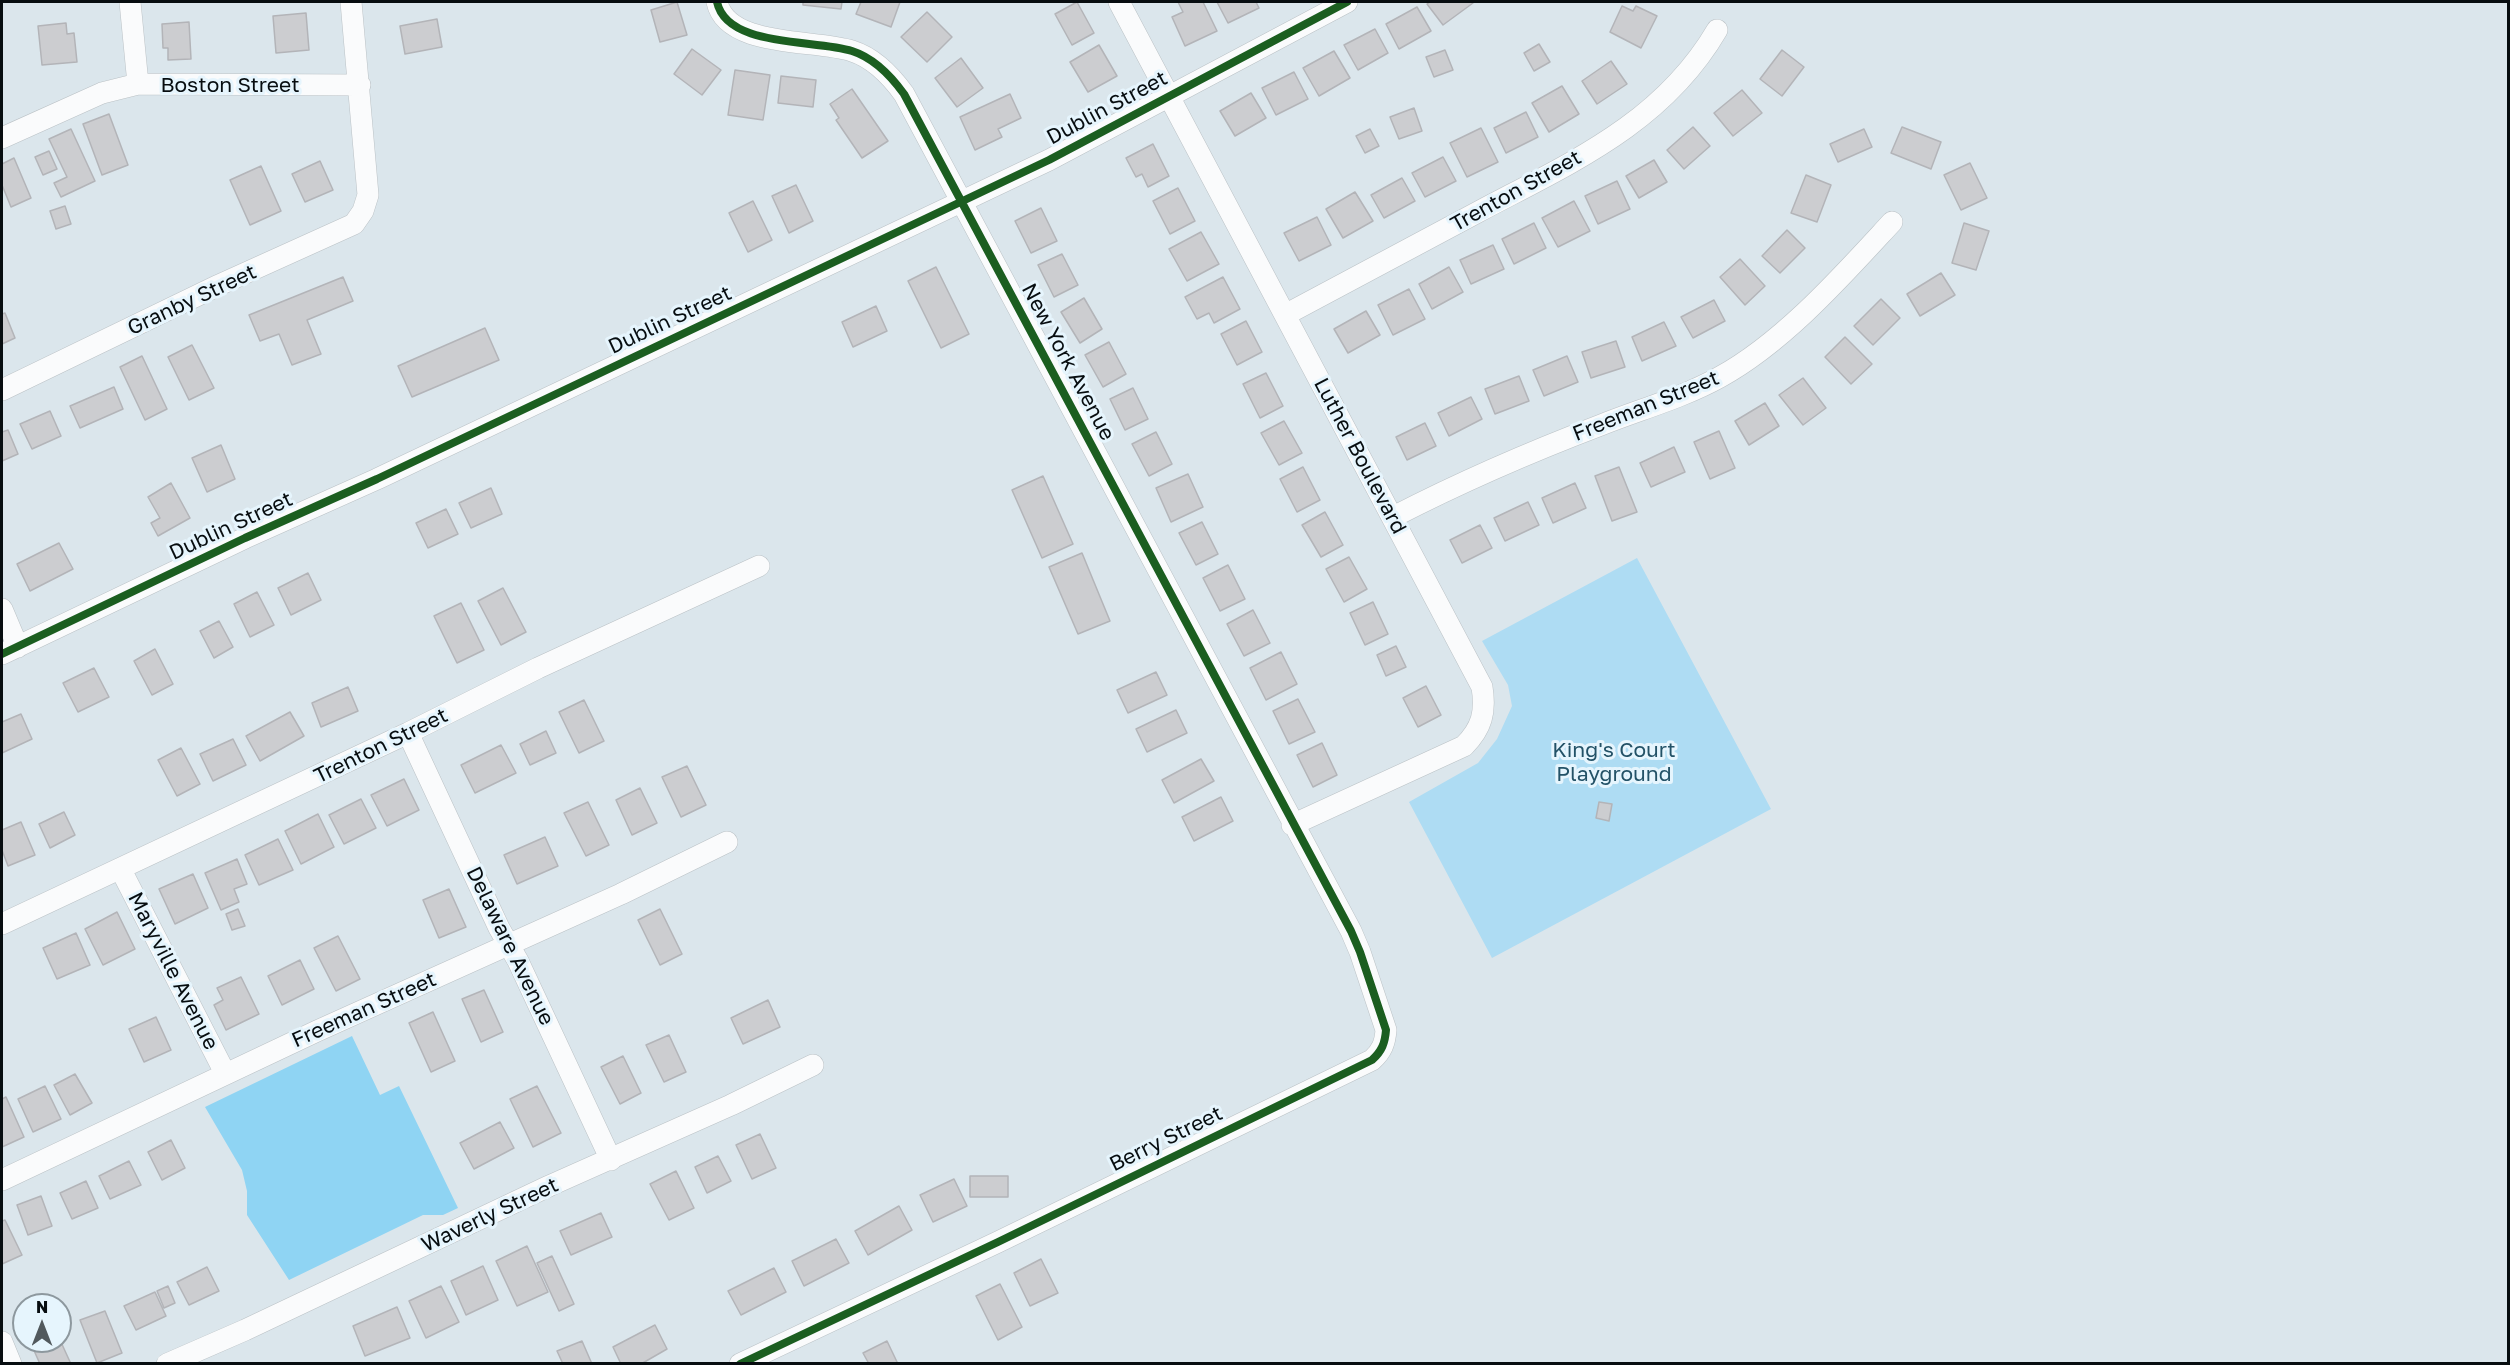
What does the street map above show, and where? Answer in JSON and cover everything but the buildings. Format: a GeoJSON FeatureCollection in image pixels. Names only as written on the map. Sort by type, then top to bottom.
{"type":"FeatureCollection","features":[{"type":"Feature","properties":{"kind":"street"},"geometry":{"type":"LineString","coordinates":[[130,2],[138,84]]}},
{"type":"Feature","properties":{"kind":"street"},"geometry":{"type":"LineString","coordinates":[[351,2],[360,85]]}},
{"type":"Feature","properties":{"kind":"street","name":"Luther Boulevard"},"geometry":{"type":"LineString","coordinates":[[1119,2],[1482,687],[1485,703],[1482,720],[1475,734],[1464,746],[1292,825]]}},
{"type":"Feature","properties":{"kind":"street","name":"Dublin Street"},"geometry":{"type":"LineString","coordinates":[[10,651],[1049,160],[1347,2]]}},
{"type":"Feature","properties":{"kind":"street","name":"New York Avenue"},"geometry":{"type":"LineString","coordinates":[[721,10],[738,29],[753,35],[827,45],[854,52],[875,63],[893,79],[904,94],[1240,721],[1292,825]]}},
{"type":"Feature","properties":{"kind":"street","name":"Trenton Street"},"geometry":{"type":"LineString","coordinates":[[1285,315],[1560,169],[1632,125],[1682,80],[1702,56],[1718,30]]}},
{"type":"Feature","properties":{"kind":"street","name":"Boston Street"},"geometry":{"type":"LineString","coordinates":[[2,138],[102,93],[138,84],[360,85]]}},
{"type":"Feature","properties":{"kind":"street","name":"Granby Street"},"geometry":{"type":"LineString","coordinates":[[2,390],[219,285],[354,224],[363,211],[368,195],[360,85]]}},
{"type":"Feature","properties":{"kind":"street","name":"Freeman Street"},"geometry":{"type":"LineString","coordinates":[[1393,517],[1511,460],[1679,397],[1720,377],[1752,357],[1782,332],[1850,267],[1892,222]]}},
{"type":"Feature","properties":{"kind":"street","name":"Trenton Street"},"geometry":{"type":"LineString","coordinates":[[2,924],[408,734],[538,668],[759,566]]}},
{"type":"Feature","properties":{"kind":"street"},"geometry":{"type":"LineString","coordinates":[[2,609],[10,651]]}},
{"type":"Feature","properties":{"kind":"street","name":"Delaware Avenue"},"geometry":{"type":"LineString","coordinates":[[408,734],[611,1160]]}},
{"type":"Feature","properties":{"kind":"street","name":"Berry Street"},"geometry":{"type":"LineString","coordinates":[[740,1364],[998,1242],[1372,1060],[1380,1053],[1385,1042],[1386,1030],[1360,952],[1292,825]]}},
{"type":"Feature","properties":{"kind":"street","name":"Freeman Street"},"geometry":{"type":"LineString","coordinates":[[2,1180],[225,1073],[509,946],[727,842]]}},
{"type":"Feature","properties":{"kind":"street","name":"Maryville Avenue"},"geometry":{"type":"LineString","coordinates":[[121,870],[225,1073]]}},
{"type":"Feature","properties":{"kind":"street","name":"Waverly Street"},"geometry":{"type":"LineString","coordinates":[[167,1364],[813,1065]]}},
{"type":"Feature","properties":{"kind":"street"},"geometry":{"type":"LineString","coordinates":[[2,1342],[11,1364]]}},
{"type":"Feature","properties":{"kind":"green space","name":"King's Court Playground"},"geometry":{"type":"Polygon","coordinates":[[[1637,558],[1771,809],[1492,958],[1409,802],[1478,763],[1497,739],[1512,706],[1508,685],[1482,641],[1637,558]]]}},
{"type":"Feature","properties":{"kind":"shaded area"},"geometry":{"type":"Polygon","coordinates":[[[352,1036],[380,1095],[399,1086],[458,1208],[443,1215],[423,1215],[289,1280],[247,1215],[247,1191],[242,1170],[205,1107],[352,1036]]]}},
{"type":"Feature","properties":{"kind":"cycle path"},"geometry":{"type":"LineString","coordinates":[[717,2],[724,17],[737,27],[754,35],[836,47],[860,54],[881,68],[904,94],[1351,931],[1386,1030],[1382,1046],[1372,1060],[998,1242],[740,1364]]}},
{"type":"Feature","properties":{"kind":"cycle path"},"geometry":{"type":"LineString","coordinates":[[2,654],[1049,160],[1347,2]]}}]}
